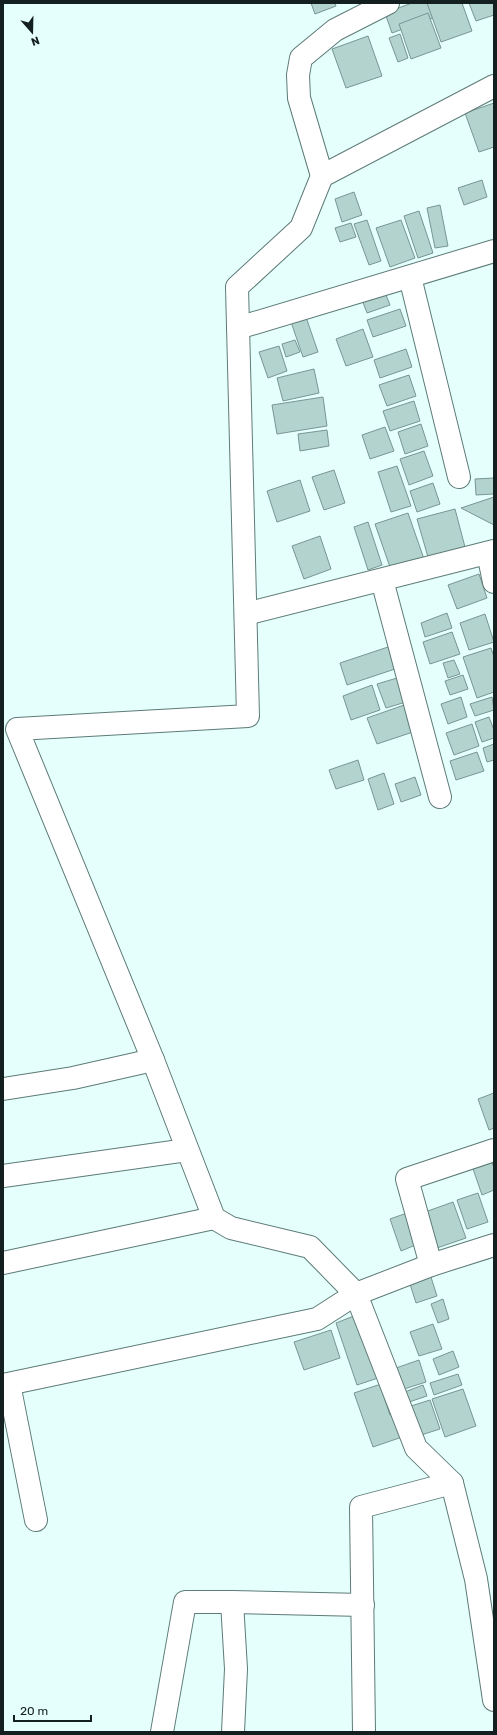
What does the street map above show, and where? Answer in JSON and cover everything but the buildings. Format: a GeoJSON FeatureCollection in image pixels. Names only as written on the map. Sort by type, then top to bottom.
{"type":"FeatureCollection","features":[{"type":"Feature","properties":{"kind":"street"},"geometry":{"type":"LineString","coordinates":[[388,3],[335,30],[301,58],[298,75],[299,98],[322,176],[301,228],[237,287],[248,716],[10,730],[153,1060],[214,1218],[232,1228],[310,1247],[356,1294],[416,1448],[452,1483],[476,1579],[494,1700]]}},
{"type":"Feature","properties":{"kind":"street"},"geometry":{"type":"LineString","coordinates":[[322,176],[494,86]]}},
{"type":"Feature","properties":{"kind":"street"},"geometry":{"type":"LineString","coordinates":[[238,328],[494,251]]}},
{"type":"Feature","properties":{"kind":"street"},"geometry":{"type":"LineString","coordinates":[[410,277],[459,477]]}},
{"type":"Feature","properties":{"kind":"street"},"geometry":{"type":"LineString","coordinates":[[246,614],[491,552],[494,582]]}},
{"type":"Feature","properties":{"kind":"street"},"geometry":{"type":"LineString","coordinates":[[382,580],[440,797]]}},
{"type":"Feature","properties":{"kind":"street"},"geometry":{"type":"LineString","coordinates":[[3,1089],[73,1078],[153,1060]]}},
{"type":"Feature","properties":{"kind":"street"},"geometry":{"type":"LineString","coordinates":[[3,1176],[187,1150]]}},
{"type":"Feature","properties":{"kind":"street"},"geometry":{"type":"LineString","coordinates":[[431,1265],[407,1179],[494,1150]]}},
{"type":"Feature","properties":{"kind":"street"},"geometry":{"type":"LineString","coordinates":[[3,1264],[214,1218]]}},
{"type":"Feature","properties":{"kind":"street"},"geometry":{"type":"LineString","coordinates":[[36,1520],[6,1385],[317,1319],[356,1294],[431,1265],[494,1245]]}},
{"type":"Feature","properties":{"kind":"street"},"geometry":{"type":"LineString","coordinates":[[364,1732],[361,1507],[452,1483]]}},
{"type":"Feature","properties":{"kind":"street"},"geometry":{"type":"LineString","coordinates":[[162,1732],[186,1602],[363,1605]]}},
{"type":"Feature","properties":{"kind":"street"},"geometry":{"type":"LineString","coordinates":[[232,1602],[236,1669],[233,1732]]}}]}
